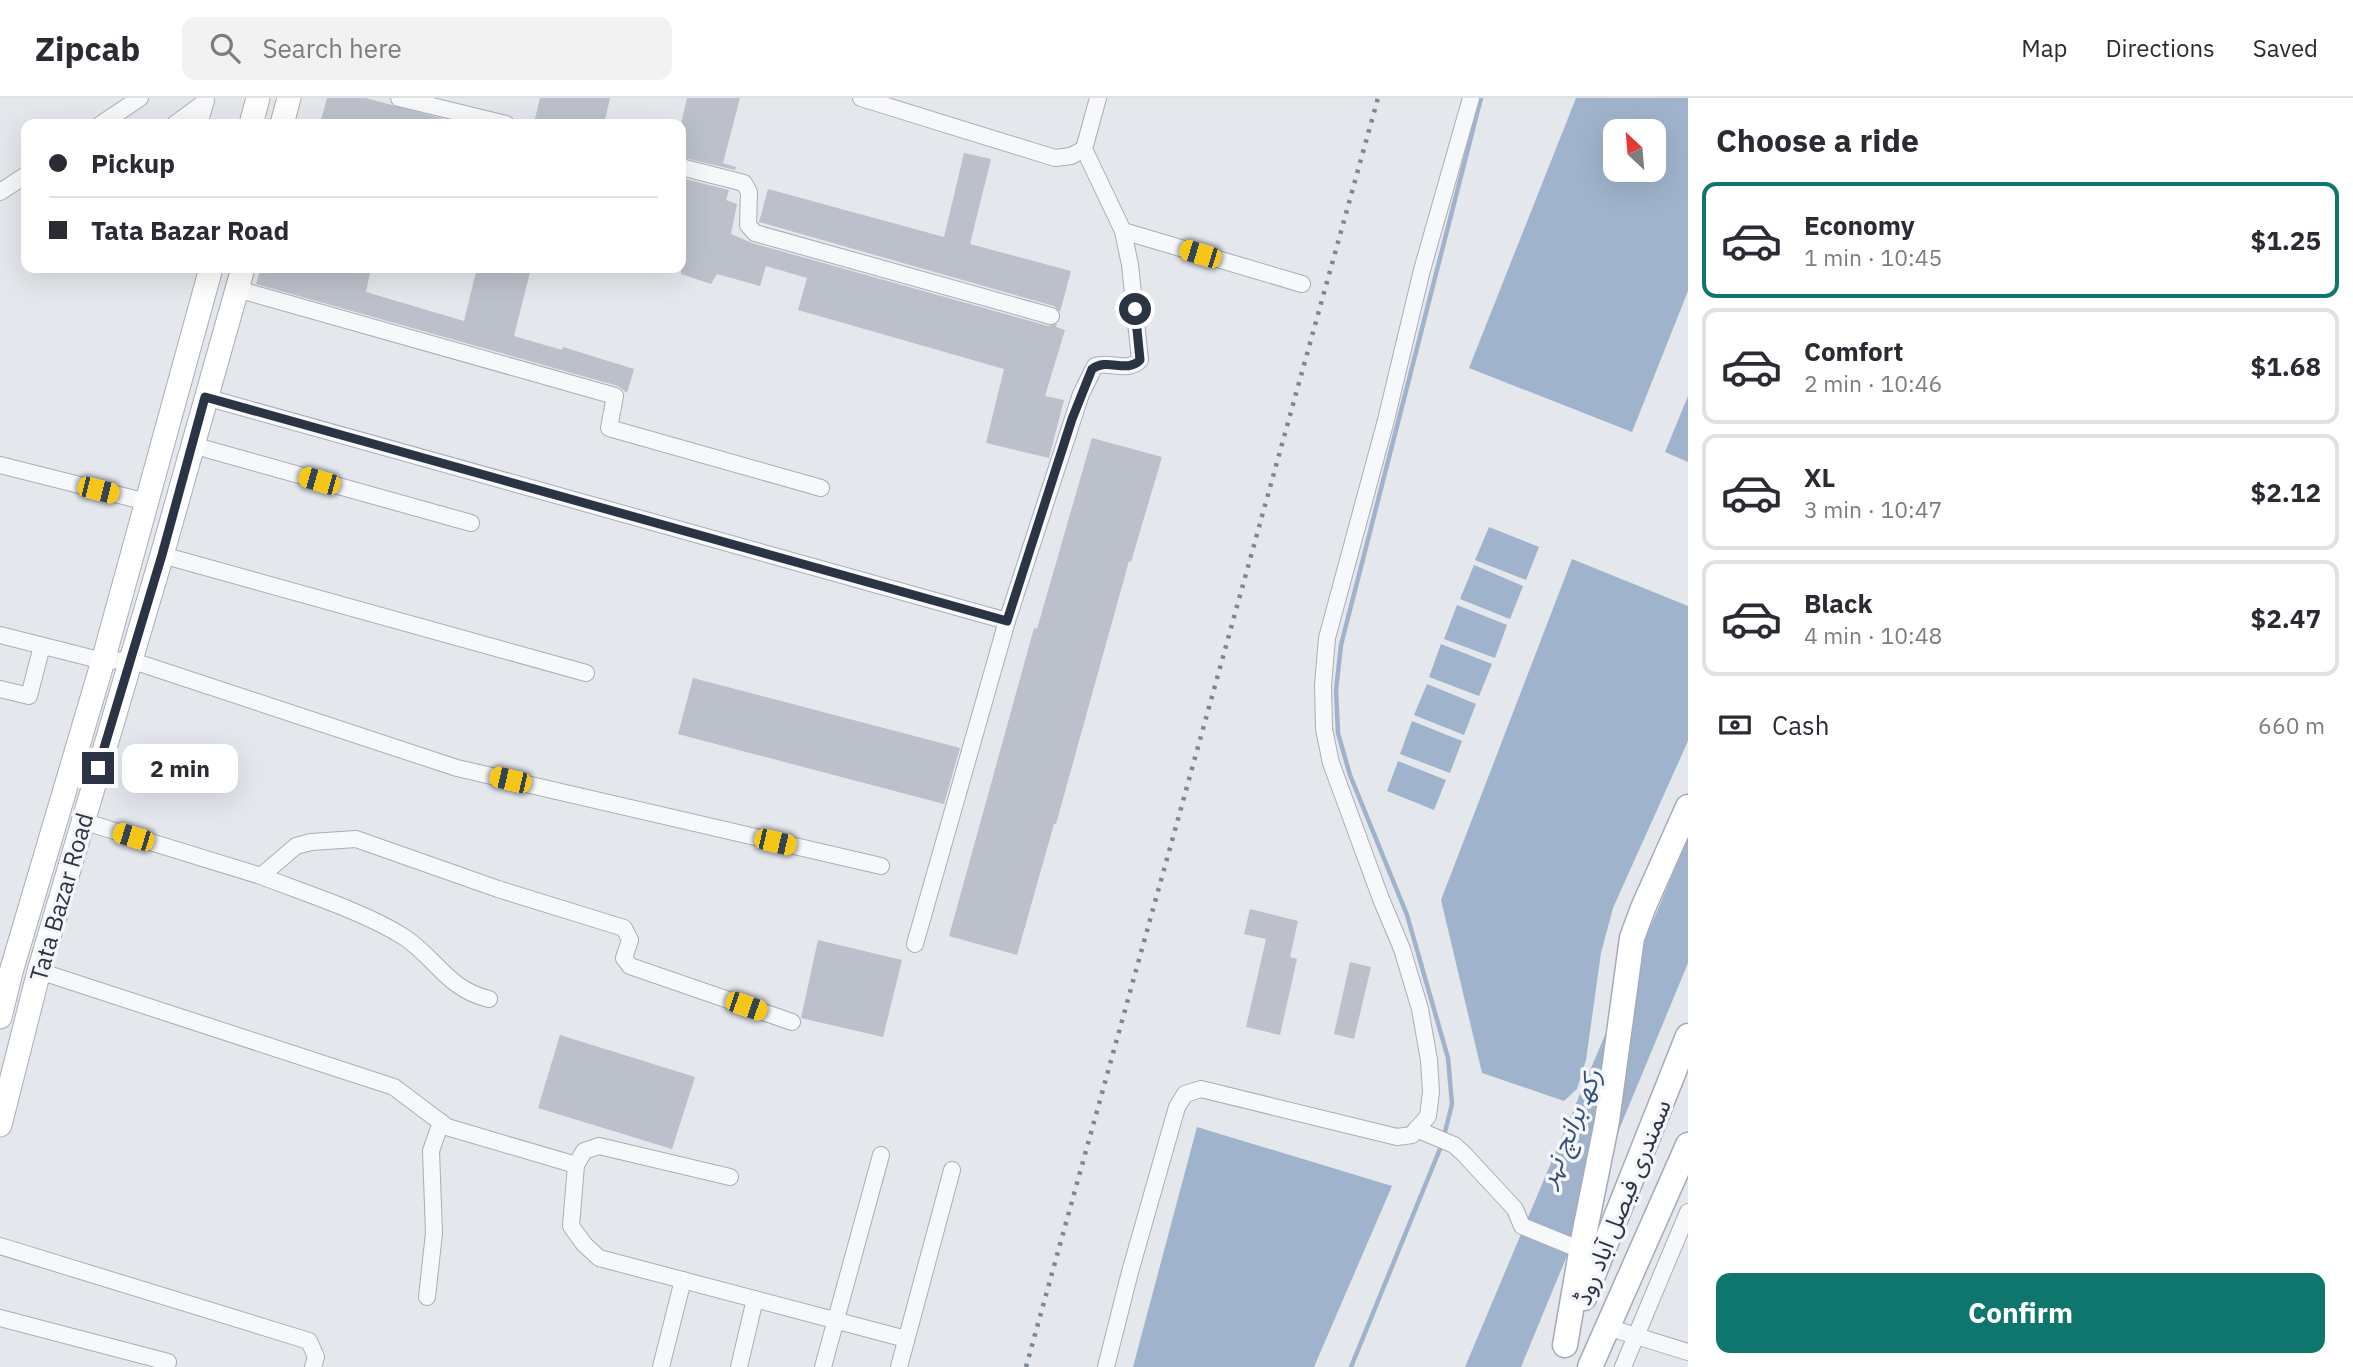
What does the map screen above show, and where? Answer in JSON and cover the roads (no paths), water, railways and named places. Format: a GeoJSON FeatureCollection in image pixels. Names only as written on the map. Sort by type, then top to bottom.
{"type":"FeatureCollection","features":[{"type":"Feature","properties":{"kind":"main road"},"geometry":{"type":"LineString","coordinates":[[1560,1356],[1579,1244],[1607,1121],[1632,938],[1688,807]]}},
{"type":"Feature","properties":{"kind":"main road","name":"سمندری فیصل آباد روڈ"},"geometry":{"type":"LineString","coordinates":[[1560,1356],[1688,1036]]}},
{"type":"Feature","properties":{"kind":"main road","name":"سمندری فیصل آباد روڈ"},"geometry":{"type":"LineString","coordinates":[[1592,1366],[1607,1326],[1683,1170],[1688,1145]]}},
{"type":"Feature","properties":{"kind":"street"},"geometry":{"type":"LineString","coordinates":[[108,119],[140,98]]}},
{"type":"Feature","properties":{"kind":"street"},"geometry":{"type":"LineString","coordinates":[[252,119],[258,98]]}},
{"type":"Feature","properties":{"kind":"street"},"geometry":{"type":"LineString","coordinates":[[283,119],[289,98]]}},
{"type":"Feature","properties":{"kind":"street"},"geometry":{"type":"LineString","coordinates":[[399,98],[485,119]]}},
{"type":"Feature","properties":{"kind":"street"},"geometry":{"type":"LineString","coordinates":[[861,98],[1055,158],[1071,156],[1084,149]]}},
{"type":"Feature","properties":{"kind":"street"},"geometry":{"type":"LineString","coordinates":[[915,944],[1007,621],[1072,419],[1092,369],[1104,364],[1129,367],[1140,360],[1130,265],[1123,231],[1084,149],[1098,98]]}},
{"type":"Feature","properties":{"kind":"street"},"geometry":{"type":"LineString","coordinates":[[1423,1132],[1431,1092],[1429,1060],[1420,1009],[1402,949],[1331,763],[1324,730],[1323,685],[1326,638],[1386,420],[1422,271],[1471,98]]}},
{"type":"Feature","properties":{"kind":"street"},"geometry":{"type":"LineString","coordinates":[[181,119],[206,101],[201,119]]}},
{"type":"Feature","properties":{"kind":"street"},"geometry":{"type":"LineString","coordinates":[[686,168],[744,183],[749,192],[748,225],[755,233],[1051,316]]}},
{"type":"Feature","properties":{"kind":"street"},"geometry":{"type":"LineString","coordinates":[[0,192],[21,178]]}},
{"type":"Feature","properties":{"kind":"street"},"geometry":{"type":"LineString","coordinates":[[1123,231],[1302,284]]}},
{"type":"Feature","properties":{"kind":"street","name":"Tata Bazar Road"},"geometry":{"type":"LineString","coordinates":[[0,1017],[5,970],[103,661],[210,273]]}},
{"type":"Feature","properties":{"kind":"street"},"geometry":{"type":"LineString","coordinates":[[240,278],[615,396],[609,428],[821,488]]}},
{"type":"Feature","properties":{"kind":"street","name":"Tata Bazar Road"},"geometry":{"type":"LineString","coordinates":[[0,1125],[39,971],[162,555],[240,278]]}},
{"type":"Feature","properties":{"kind":"street"},"geometry":{"type":"LineString","coordinates":[[205,397],[1007,621]]}},
{"type":"Feature","properties":{"kind":"street"},"geometry":{"type":"LineString","coordinates":[[192,445],[471,523]]}},
{"type":"Feature","properties":{"kind":"street"},"geometry":{"type":"LineString","coordinates":[[0,465],[147,502]]}},
{"type":"Feature","properties":{"kind":"street"},"geometry":{"type":"LineString","coordinates":[[162,555],[586,673]]}},
{"type":"Feature","properties":{"kind":"street"},"geometry":{"type":"LineString","coordinates":[[0,635],[103,661],[130,660],[457,768],[881,866]]}},
{"type":"Feature","properties":{"kind":"street"},"geometry":{"type":"LineString","coordinates":[[0,689],[29,696],[42,646]]}},
{"type":"Feature","properties":{"kind":"street"},"geometry":{"type":"LineString","coordinates":[[82,821],[261,876],[372,921],[405,938],[445,977],[475,995],[489,999]]}},
{"type":"Feature","properties":{"kind":"street"},"geometry":{"type":"LineString","coordinates":[[261,876],[296,846],[311,842],[356,839],[498,889],[625,928],[630,940],[624,958],[630,967],[792,1022]]}},
{"type":"Feature","properties":{"kind":"street"},"geometry":{"type":"LineString","coordinates":[[39,971],[394,1087],[447,1127],[576,1166]]}},
{"type":"Feature","properties":{"kind":"street"},"geometry":{"type":"LineString","coordinates":[[1106,1367],[1177,1107],[1185,1094],[1201,1089],[1397,1137],[1423,1132],[1454,1145],[1483,1172],[1515,1209],[1522,1226],[1579,1244]]}},
{"type":"Feature","properties":{"kind":"street"},"geometry":{"type":"LineString","coordinates":[[427,1297],[434,1233],[431,1150],[441,1122]]}},
{"type":"Feature","properties":{"kind":"street"},"geometry":{"type":"LineString","coordinates":[[730,1177],[599,1146],[584,1151],[576,1166],[571,1226],[599,1258],[906,1339]]}},
{"type":"Feature","properties":{"kind":"street"},"geometry":{"type":"LineString","coordinates":[[823,1367],[881,1155]]}},
{"type":"Feature","properties":{"kind":"street"},"geometry":{"type":"LineString","coordinates":[[899,1367],[952,1170]]}},
{"type":"Feature","properties":{"kind":"street"},"geometry":{"type":"LineString","coordinates":[[1623,1367],[1688,1212]]}},
{"type":"Feature","properties":{"kind":"street"},"geometry":{"type":"LineString","coordinates":[[0,1245],[309,1341],[316,1357],[313,1367]]}},
{"type":"Feature","properties":{"kind":"street"},"geometry":{"type":"LineString","coordinates":[[661,1367],[683,1280]]}},
{"type":"Feature","properties":{"kind":"street"},"geometry":{"type":"LineString","coordinates":[[739,1367],[755,1299]]}},
{"type":"Feature","properties":{"kind":"street"},"geometry":{"type":"LineString","coordinates":[[0,1318],[169,1362]]}},
{"type":"Feature","properties":{"kind":"street"},"geometry":{"type":"LineString","coordinates":[[1607,1326],[1688,1352]]}},
{"type":"Feature","properties":{"kind":"water"},"geometry":{"type":"Polygon","coordinates":[[[1576,98],[1688,98],[1688,291],[1632,432],[1469,368],[1576,98]]]}},
{"type":"Feature","properties":{"kind":"water"},"geometry":{"type":"Polygon","coordinates":[[[1688,396],[1688,462],[1665,452],[1688,396]]]}},
{"type":"Feature","properties":{"kind":"water"},"geometry":{"type":"Polygon","coordinates":[[[1489,527],[1539,547],[1526,580],[1475,560],[1489,527]]]}},
{"type":"Feature","properties":{"kind":"water"},"geometry":{"type":"Polygon","coordinates":[[[1572,559],[1688,606],[1688,741],[1613,908],[1601,953],[1586,1060],[1577,1089],[1564,1101],[1482,1073],[1441,900],[1572,559]]]}},
{"type":"Feature","properties":{"kind":"water"},"geometry":{"type":"Polygon","coordinates":[[[1474,565],[1523,586],[1510,619],[1460,599],[1474,565]]]}},
{"type":"Feature","properties":{"kind":"water"},"geometry":{"type":"Polygon","coordinates":[[[1457,605],[1507,625],[1495,658],[1444,639],[1457,605]]]}},
{"type":"Feature","properties":{"kind":"water"},"geometry":{"type":"Polygon","coordinates":[[[1441,644],[1492,664],[1479,696],[1429,677],[1441,644]]]}},
{"type":"Feature","properties":{"kind":"water"},"geometry":{"type":"Polygon","coordinates":[[[1427,684],[1476,704],[1464,735],[1414,715],[1427,684]]]}},
{"type":"Feature","properties":{"kind":"water"},"geometry":{"type":"Polygon","coordinates":[[[1412,721],[1462,741],[1450,773],[1400,754],[1412,721]]]}},
{"type":"Feature","properties":{"kind":"water"},"geometry":{"type":"Polygon","coordinates":[[[1398,761],[1446,780],[1434,810],[1387,791],[1398,761]]]}},
{"type":"Feature","properties":{"kind":"water","name":"رکھ برانچ نہر"},"geometry":{"type":"Polygon","coordinates":[[[1688,838],[1688,963],[1521,1367],[1465,1367],[1688,838]]]}},
{"type":"Feature","properties":{"kind":"water"},"geometry":{"type":"Polygon","coordinates":[[[1197,1127],[1392,1186],[1314,1367],[1133,1367],[1197,1127]]]}},
{"type":"Feature","properties":{"kind":"waterway"},"geometry":{"type":"LineString","coordinates":[[1444,1136],[1452,1104],[1448,1058],[1407,915],[1350,775],[1338,733],[1336,690],[1341,645],[1481,98]]}},
{"type":"Feature","properties":{"kind":"waterway"},"geometry":{"type":"LineString","coordinates":[[1351,1367],[1442,1144]]}},
{"type":"Feature","properties":{"kind":"railway"},"geometry":{"type":"LineString","coordinates":[[1026,1367],[1378,98]]}}]}
